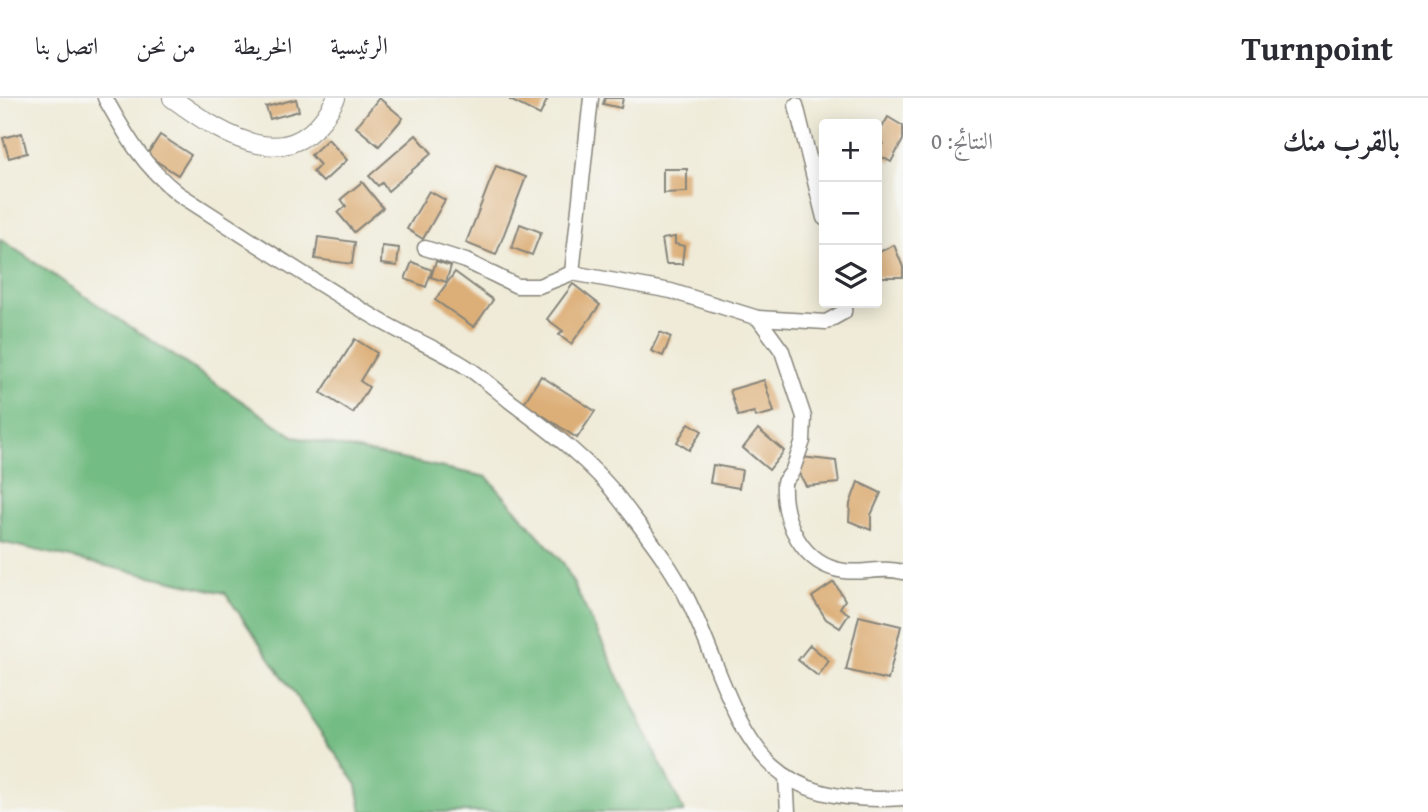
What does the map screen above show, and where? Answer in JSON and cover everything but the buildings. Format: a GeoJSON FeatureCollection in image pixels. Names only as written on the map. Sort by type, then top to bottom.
{"type":"FeatureCollection","features":[{"type":"Feature","properties":{"kind":"street"},"geometry":{"type":"LineString","coordinates":[[105,98],[129,141],[153,174],[179,194],[382,322],[466,366],[575,452],[619,497],[651,541],[687,599],[737,718],[755,750],[786,776],[827,792],[871,800],[903,798]]}},
{"type":"Feature","properties":{"kind":"street"},"geometry":{"type":"LineString","coordinates":[[174,99],[219,128],[257,145],[276,148],[296,144],[313,132],[336,98]]}},
{"type":"Feature","properties":{"kind":"street"},"geometry":{"type":"LineString","coordinates":[[572,273],[591,98]]}},
{"type":"Feature","properties":{"kind":"street"},"geometry":{"type":"LineString","coordinates":[[796,105],[819,198]]}},
{"type":"Feature","properties":{"kind":"street"},"geometry":{"type":"LineString","coordinates":[[425,248],[466,261],[517,286],[540,286],[572,273],[671,292],[758,318],[826,322],[844,312],[844,308]]}},
{"type":"Feature","properties":{"kind":"street"},"geometry":{"type":"LineString","coordinates":[[758,318],[782,351],[804,417],[803,441],[792,472],[784,482],[787,514],[797,538],[811,557],[828,567],[846,572],[888,568],[903,572]]}},
{"type":"Feature","properties":{"kind":"street"},"geometry":{"type":"LineString","coordinates":[[786,776],[788,812]]}},
{"type":"Feature","properties":{"kind":"green space"},"geometry":{"type":"Polygon","coordinates":[[[0,239],[295,437],[487,477],[564,564],[684,812],[362,812],[357,785],[225,593],[0,542],[0,239]]]}}]}
